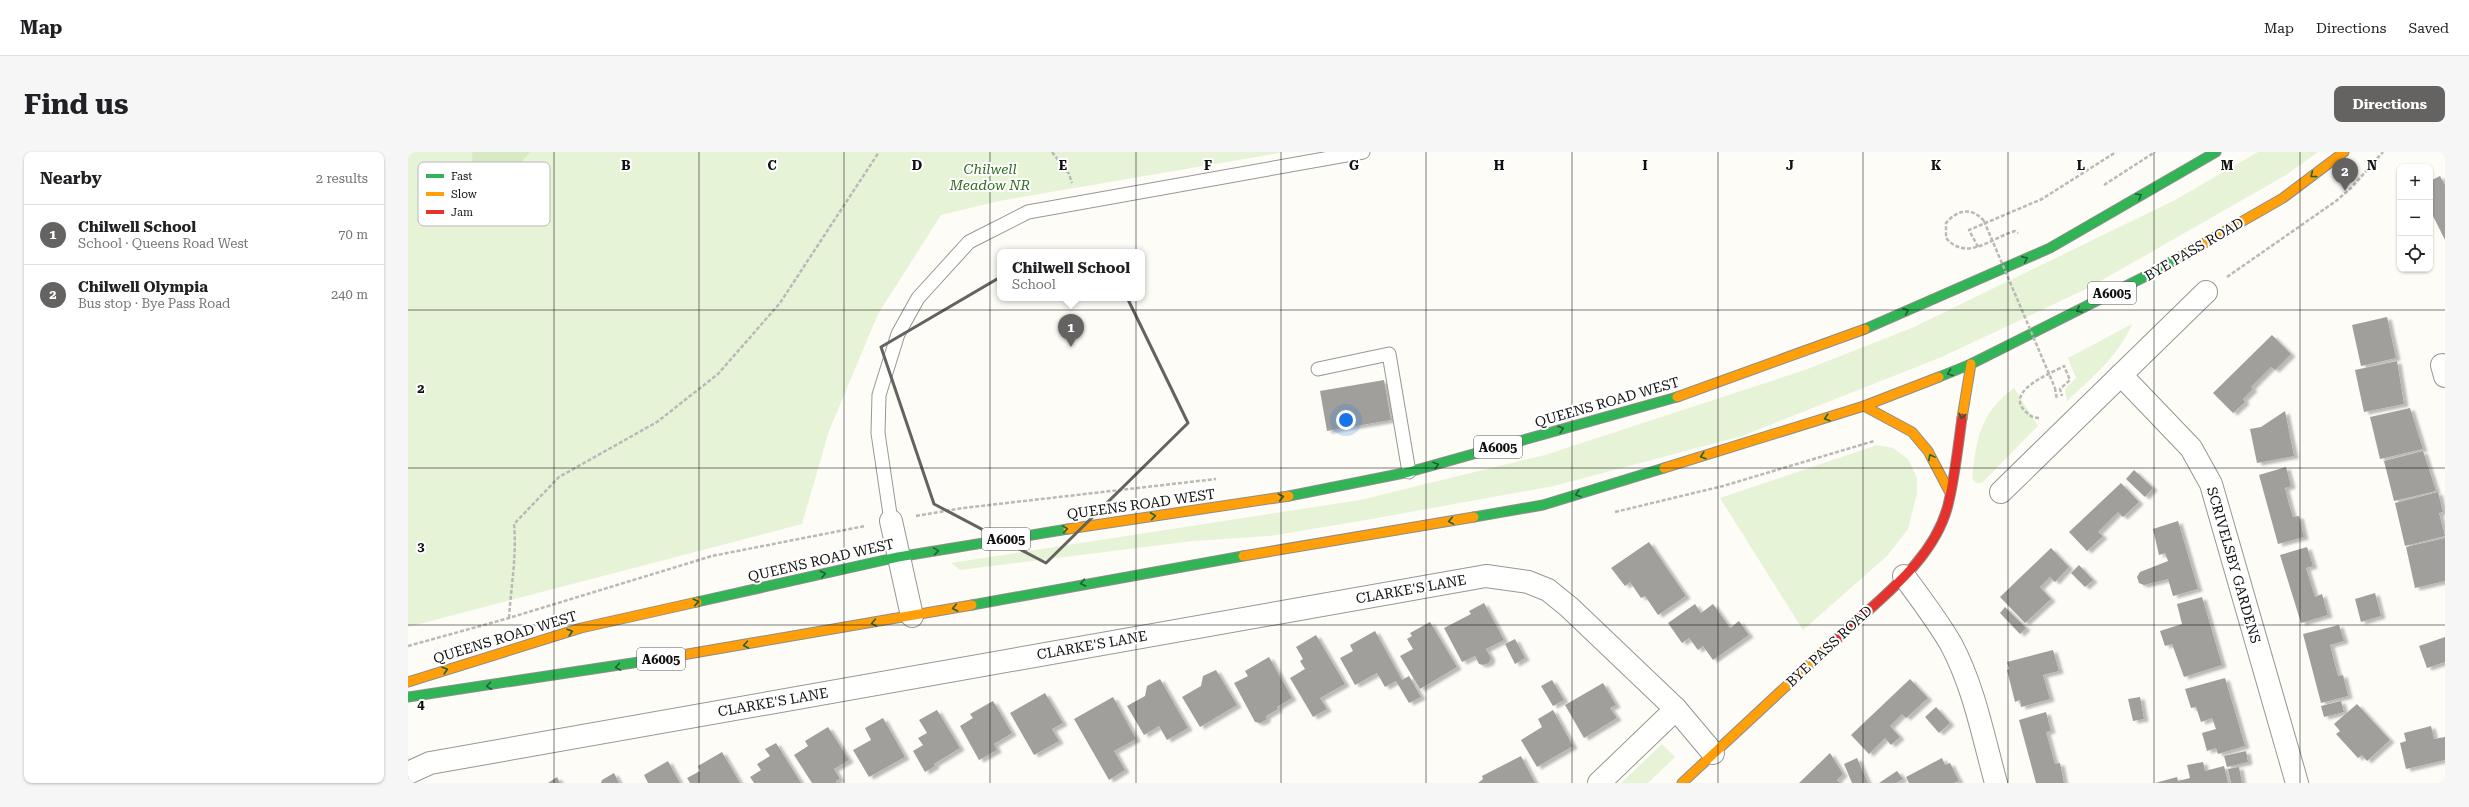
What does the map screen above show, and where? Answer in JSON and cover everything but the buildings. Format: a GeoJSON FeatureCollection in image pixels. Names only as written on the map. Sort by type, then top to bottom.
{"type":"FeatureCollection","features":[{"type":"Feature","properties":{"kind":"main road","name":"QUEENS ROAD WEST"},"geometry":{"type":"LineString","coordinates":[[408,682],[580,628],[898,557],[1114,521],[1262,501],[1409,472],[1693,392],[1870,326],[2050,248],[2216,152]]}},
{"type":"Feature","properties":{"kind":"main road","name":"BYE PASS ROAD"},"geometry":{"type":"LineString","coordinates":[[1864,406],[1971,364],[2146,276],[2282,198],[2344,152]]}},
{"type":"Feature","properties":{"kind":"main road","name":"BYE PASS ROAD"},"geometry":{"type":"LineString","coordinates":[[1682,783],[1904,576],[1932,544],[1942,525],[1948,505],[1949,491],[1971,364]]}},
{"type":"Feature","properties":{"kind":"main road"},"geometry":{"type":"LineString","coordinates":[[1864,406],[1912,432],[1928,451],[1949,491]]}},
{"type":"Feature","properties":{"kind":"main road","name":"A6005"},"geometry":{"type":"LineString","coordinates":[[408,697],[592,671],[912,616],[1129,575],[1543,505],[1864,406]]}},
{"type":"Feature","properties":{"kind":"street"},"geometry":{"type":"LineString","coordinates":[[2001,492],[2206,292]]}},
{"type":"Feature","properties":{"kind":"street","name":"SCRIVELSBY GARDENS"},"geometry":{"type":"LineString","coordinates":[[2121,375],[2192,448],[2211,484],[2297,783]]}},
{"type":"Feature","properties":{"kind":"street"},"geometry":{"type":"LineString","coordinates":[[891,521],[912,616]]}},
{"type":"Feature","properties":{"kind":"street","name":"CLARKE'S LANE"},"geometry":{"type":"LineString","coordinates":[[408,773],[430,763],[1486,576],[1528,582],[1548,590],[1591,626],[1676,709],[1713,753]]}},
{"type":"Feature","properties":{"kind":"street"},"geometry":{"type":"LineString","coordinates":[[1904,576],[1941,628],[1961,665],[1972,695],[1996,783]]}},
{"type":"Feature","properties":{"kind":"street"},"geometry":{"type":"LineString","coordinates":[[1599,783],[1676,709]]}},
{"type":"Feature","properties":{"kind":"lane"},"geometry":{"type":"LineString","coordinates":[[891,521],[878,433],[878,395],[898,334],[918,298],[969,242],[1028,212],[1363,152]]}},
{"type":"Feature","properties":{"kind":"lane"},"geometry":{"type":"LineString","coordinates":[[1318,369],[1389,354],[1409,472]]}},
{"type":"Feature","properties":{"kind":"path"},"geometry":{"type":"LineString","coordinates":[[509,618],[511,577],[516,549],[514,524],[559,477],[657,422],[718,374],[780,303],[878,152]]}},
{"type":"Feature","properties":{"kind":"path"},"geometry":{"type":"LineString","coordinates":[[1052,152],[1069,174],[1079,204]]}},
{"type":"Feature","properties":{"kind":"path"},"geometry":{"type":"LineString","coordinates":[[1978,247],[1969,230],[2042,199],[2116,152]]}},
{"type":"Feature","properties":{"kind":"path"},"geometry":{"type":"LineString","coordinates":[[2098,190],[2108,181],[2155,152]]}},
{"type":"Feature","properties":{"kind":"path"},"geometry":{"type":"LineString","coordinates":[[2206,292],[2336,201],[2351,188],[2383,152]]}},
{"type":"Feature","properties":{"kind":"path"},"geometry":{"type":"LineString","coordinates":[[2007,233],[1978,247],[1967,250],[1959,249],[1946,238],[1946,223],[1953,215],[1968,210],[1978,214],[1984,222],[2055,388],[2058,397],[2056,403]]}},
{"type":"Feature","properties":{"kind":"path"},"geometry":{"type":"LineString","coordinates":[[1993,249],[2000,246]]}},
{"type":"Feature","properties":{"kind":"path"},"geometry":{"type":"LineString","coordinates":[[2043,417],[2038,418],[2029,416],[2021,407],[2020,397],[2028,385],[2055,371]]}},
{"type":"Feature","properties":{"kind":"path"},"geometry":{"type":"LineString","coordinates":[[408,646],[509,618],[712,556],[963,508],[1222,478]]}},
{"type":"Feature","properties":{"kind":"highlighted area"},"geometry":{"type":"Polygon","coordinates":[[[1038,255],[1120,283],[1188,423],[1046,563],[934,504],[881,347],[1038,255]]]}},
{"type":"Feature","properties":{"kind":"green space","name":"Chilwell Meadow NR"},"geometry":{"type":"Polygon","coordinates":[[[408,152],[1285,152],[999,201],[941,215],[878,314],[829,431],[802,524],[408,627],[408,152]]]}},
{"type":"Feature","properties":{"kind":"green space"},"geometry":{"type":"Polygon","coordinates":[[[472,152],[530,152],[522,162],[472,162],[472,152]]]}},
{"type":"Feature","properties":{"kind":"green space"},"geometry":{"type":"Polygon","coordinates":[[[2258,152],[2318,152],[2286,175],[2090,287],[1944,356],[1742,436],[1554,486],[1270,536],[1193,541],[960,570],[951,563],[1360,500],[1545,455],[1805,370],[1914,327],[2175,200],[2258,152]]]}},
{"type":"Feature","properties":{"kind":"green space"},"geometry":{"type":"Polygon","coordinates":[[[2132,324],[2112,357],[2067,401],[2065,389],[2076,378],[2068,358],[2132,324]]]}},
{"type":"Feature","properties":{"kind":"green space"},"geometry":{"type":"Polygon","coordinates":[[[2014,388],[2038,426],[1982,483],[1976,483],[1972,479],[1975,452],[1981,429],[1993,408],[2014,388]]]}},
{"type":"Feature","properties":{"kind":"green space"},"geometry":{"type":"Polygon","coordinates":[[[1877,445],[1893,448],[1908,459],[1917,478],[1917,494],[1908,529],[1887,556],[1803,630],[1720,498],[1877,445]]]}},
{"type":"Feature","properties":{"kind":"green space"},"geometry":{"type":"Polygon","coordinates":[[[1662,744],[1675,757],[1648,783],[1621,783],[1662,744]]]}},
{"type":"Feature","properties":{"kind":"traffic: fast"},"geometry":{"type":"LineString","coordinates":[[1865,329],[2050,248],[2216,152]]}},
{"type":"Feature","properties":{"kind":"traffic: fast"},"geometry":{"type":"LineString","coordinates":[[1939,377],[1971,364],[2146,276],[2187,253]]}},
{"type":"Feature","properties":{"kind":"traffic: fast"},"geometry":{"type":"LineString","coordinates":[[1289,496],[1409,472],[1677,397]]}},
{"type":"Feature","properties":{"kind":"traffic: fast"},"geometry":{"type":"LineString","coordinates":[[1474,517],[1543,505],[1664,468]]}},
{"type":"Feature","properties":{"kind":"traffic: fast"},"geometry":{"type":"LineString","coordinates":[[697,602],[898,557],[1068,529]]}},
{"type":"Feature","properties":{"kind":"traffic: fast"},"geometry":{"type":"LineString","coordinates":[[972,605],[1243,556]]}},
{"type":"Feature","properties":{"kind":"traffic: fast"},"geometry":{"type":"LineString","coordinates":[[408,697],[659,659]]}},
{"type":"Feature","properties":{"kind":"traffic: slow"},"geometry":{"type":"LineString","coordinates":[[2187,253],[2283,198],[2344,152]]}},
{"type":"Feature","properties":{"kind":"traffic: slow"},"geometry":{"type":"LineString","coordinates":[[1677,397],[1865,329]]}},
{"type":"Feature","properties":{"kind":"traffic: slow"},"geometry":{"type":"LineString","coordinates":[[1962,418],[1971,364]]}},
{"type":"Feature","properties":{"kind":"traffic: slow"},"geometry":{"type":"LineString","coordinates":[[1664,468],[1864,406],[1939,377]]}},
{"type":"Feature","properties":{"kind":"traffic: slow"},"geometry":{"type":"LineString","coordinates":[[1864,406],[1912,432],[1928,451],[1949,491]]}},
{"type":"Feature","properties":{"kind":"traffic: slow"},"geometry":{"type":"LineString","coordinates":[[1068,529],[1289,496]]}},
{"type":"Feature","properties":{"kind":"traffic: slow"},"geometry":{"type":"LineString","coordinates":[[1243,556],[1474,517]]}},
{"type":"Feature","properties":{"kind":"traffic: slow"},"geometry":{"type":"LineString","coordinates":[[408,682],[581,628],[697,602]]}},
{"type":"Feature","properties":{"kind":"traffic: slow"},"geometry":{"type":"LineString","coordinates":[[659,659],[972,605]]}},
{"type":"Feature","properties":{"kind":"traffic: slow"},"geometry":{"type":"LineString","coordinates":[[1682,783],[1839,637]]}},
{"type":"Feature","properties":{"kind":"traffic: jam"},"geometry":{"type":"LineString","coordinates":[[1839,637],[1903,578],[1918,562],[1931,544],[1941,525],[1948,505],[1962,418]]}},
{"type":"Feature","properties":{"kind":"place","name":"Chilwell Olympia"},"geometry":{"type":"Point","coordinates":[2345,191]}},
{"type":"Feature","properties":{"kind":"place","name":"Chilwell School"},"geometry":{"type":"Point","coordinates":[1071,347]}}]}
